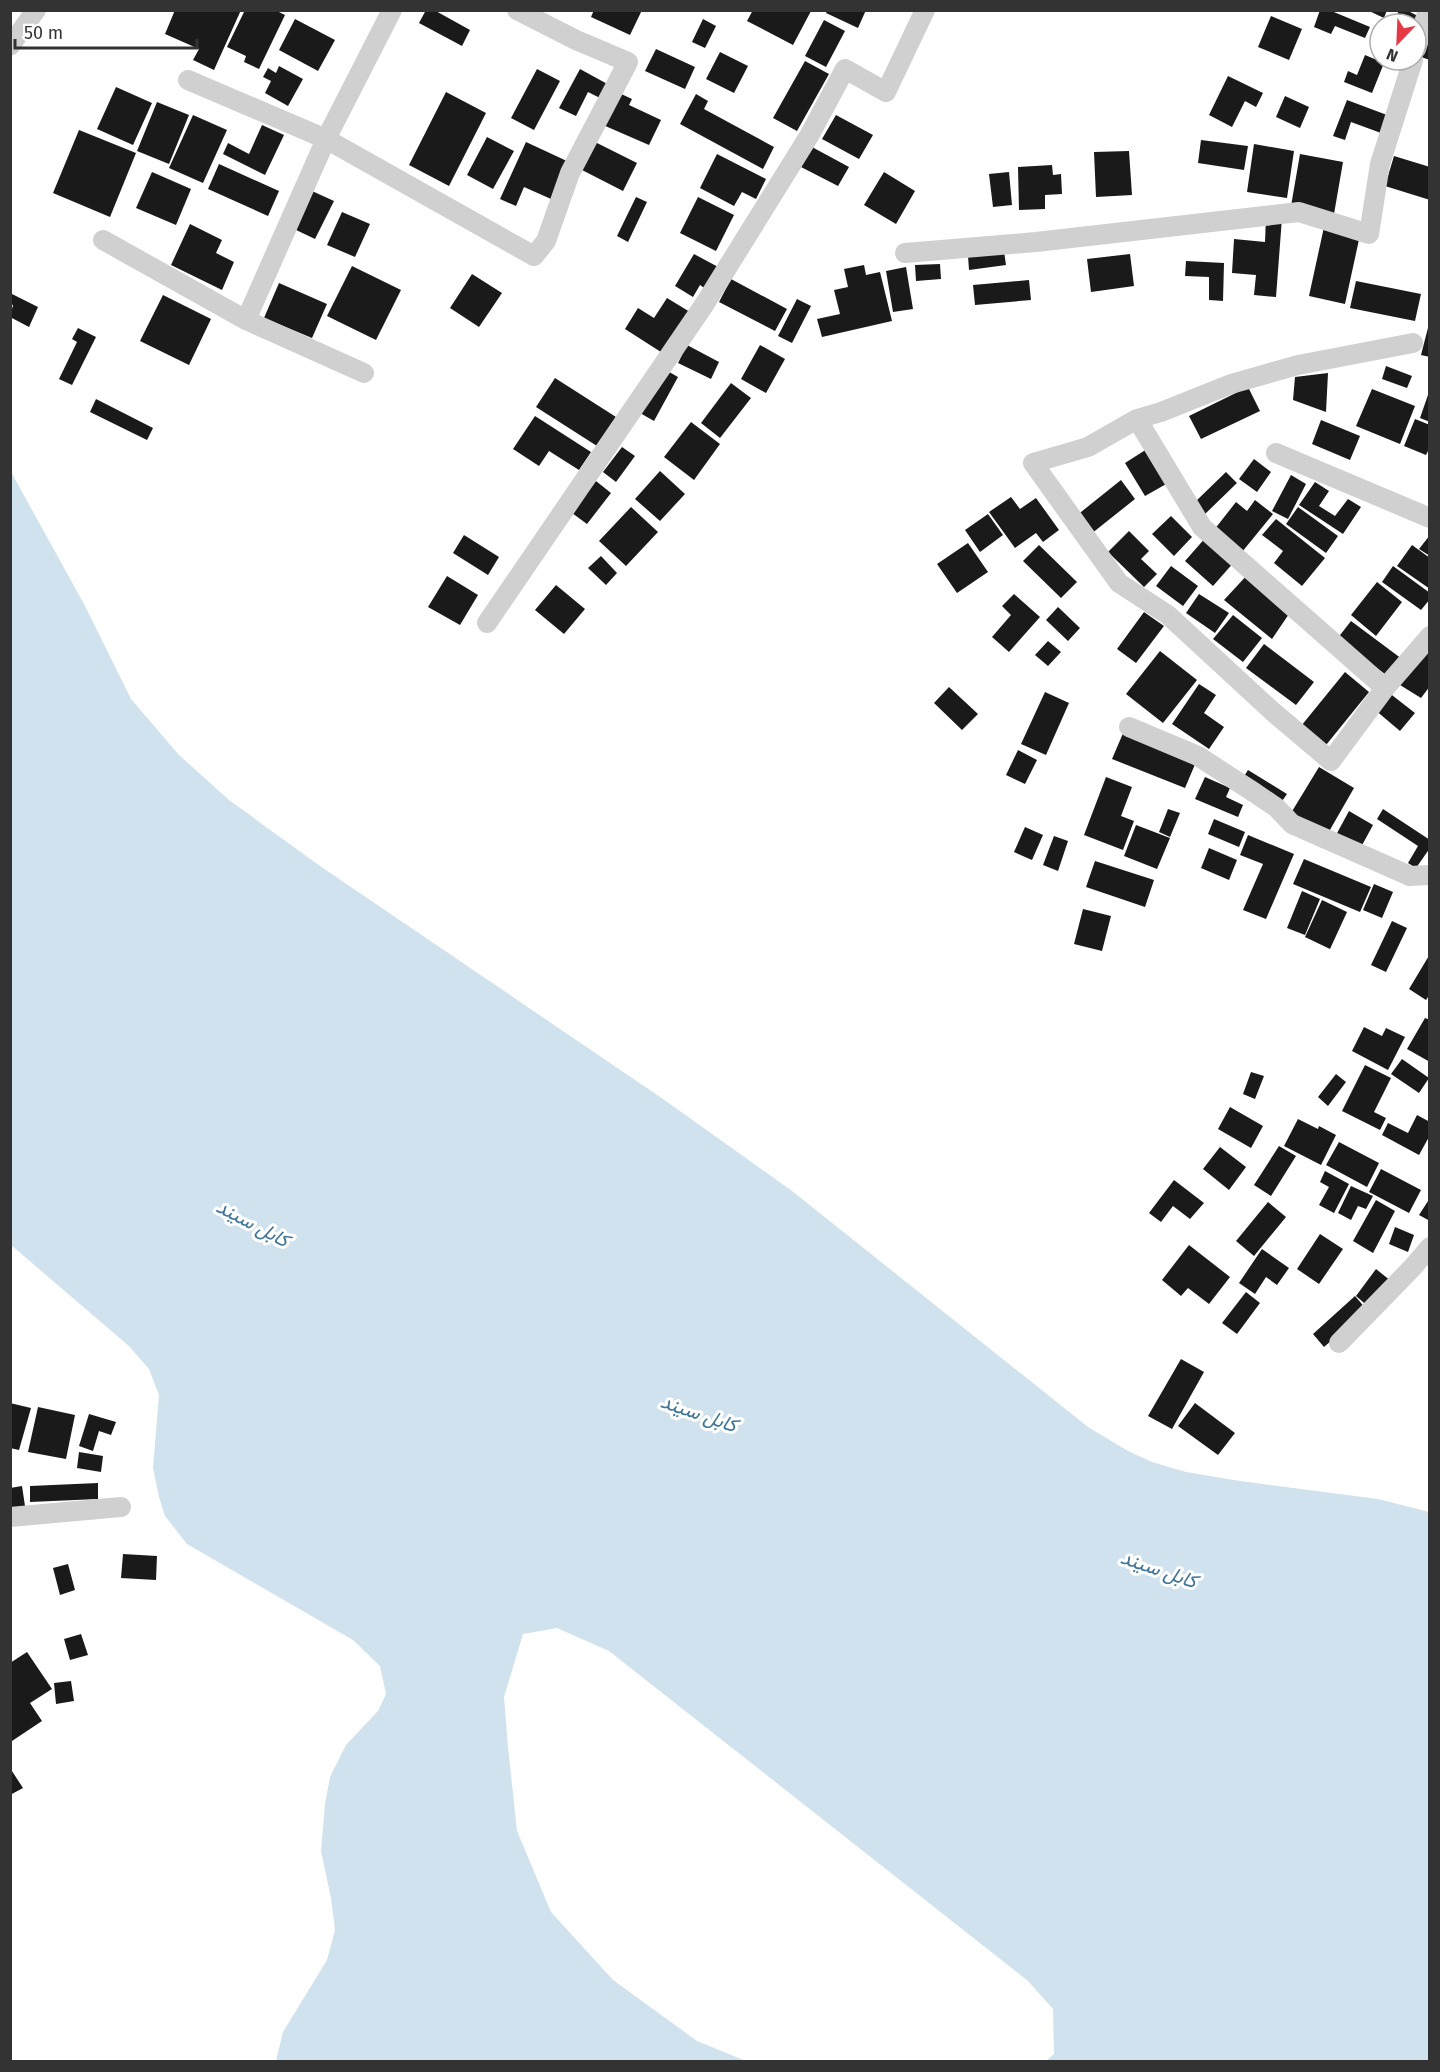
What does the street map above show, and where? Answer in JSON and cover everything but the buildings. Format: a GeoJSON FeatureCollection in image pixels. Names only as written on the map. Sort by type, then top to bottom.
{"type":"FeatureCollection","features":[{"type":"Feature","properties":{"kind":"street"},"geometry":{"type":"LineString","coordinates":[[10,46],[36,10]]}},
{"type":"Feature","properties":{"kind":"street"},"geometry":{"type":"LineString","coordinates":[[246,320],[326,139],[392,10]]}},
{"type":"Feature","properties":{"kind":"street"},"geometry":{"type":"LineString","coordinates":[[188,80],[326,139],[534,256],[546,240],[570,173],[628,62],[576,40],[517,10]]}},
{"type":"Feature","properties":{"kind":"street"},"geometry":{"type":"LineString","coordinates":[[487,623],[704,304],[809,136],[844,69],[886,92],[925,10]]}},
{"type":"Feature","properties":{"kind":"street"},"geometry":{"type":"LineString","coordinates":[[905,253],[1036,242],[1299,212],[1369,234],[1380,164],[1409,72]]}},
{"type":"Feature","properties":{"kind":"street"},"geometry":{"type":"LineString","coordinates":[[103,240],[246,320],[364,373]]}},
{"type":"Feature","properties":{"kind":"street"},"geometry":{"type":"LineString","coordinates":[[1413,343],[1298,365],[1231,384],[1161,412],[1137,419],[1088,447],[1033,463],[1119,583],[1167,615],[1272,711],[1331,761],[1385,688],[1430,636]]}},
{"type":"Feature","properties":{"kind":"street"},"geometry":{"type":"LineString","coordinates":[[1137,419],[1202,527],[1385,688]]}},
{"type":"Feature","properties":{"kind":"street"},"geometry":{"type":"LineString","coordinates":[[1276,453],[1430,518]]}},
{"type":"Feature","properties":{"kind":"street"},"geometry":{"type":"LineString","coordinates":[[1130,727],[1198,756],[1263,798],[1292,824],[1410,876],[1430,875]]}},
{"type":"Feature","properties":{"kind":"street"},"geometry":{"type":"LineString","coordinates":[[1339,1343],[1430,1248]]}},
{"type":"Feature","properties":{"kind":"street"},"geometry":{"type":"LineString","coordinates":[[10,1517],[120,1507]]}},
{"type":"Feature","properties":{"kind":"water","name":"کابل سيند"},"geometry":{"type":"Polygon","coordinates":[[[10,470],[85,606],[131,699],[179,755],[229,800],[320,866],[663,1099],[792,1191],[1088,1427],[1128,1451],[1152,1462],[1186,1472],[1378,1499],[1429,1512],[1429,2061],[1046,2061],[1054,2054],[1053,2009],[1028,1981],[609,1651],[557,1628],[523,1634],[504,1697],[517,1831],[551,1912],[613,1980],[697,2041],[746,2061],[276,2061],[283,2032],[327,1960],[335,1930],[321,1851],[330,1777],[346,1745],[378,1711],[386,1694],[380,1666],[353,1640],[187,1544],[165,1516],[159,1497],[153,1468],[159,1395],[149,1369],[129,1346],[11,1245],[10,470]]]}}]}
